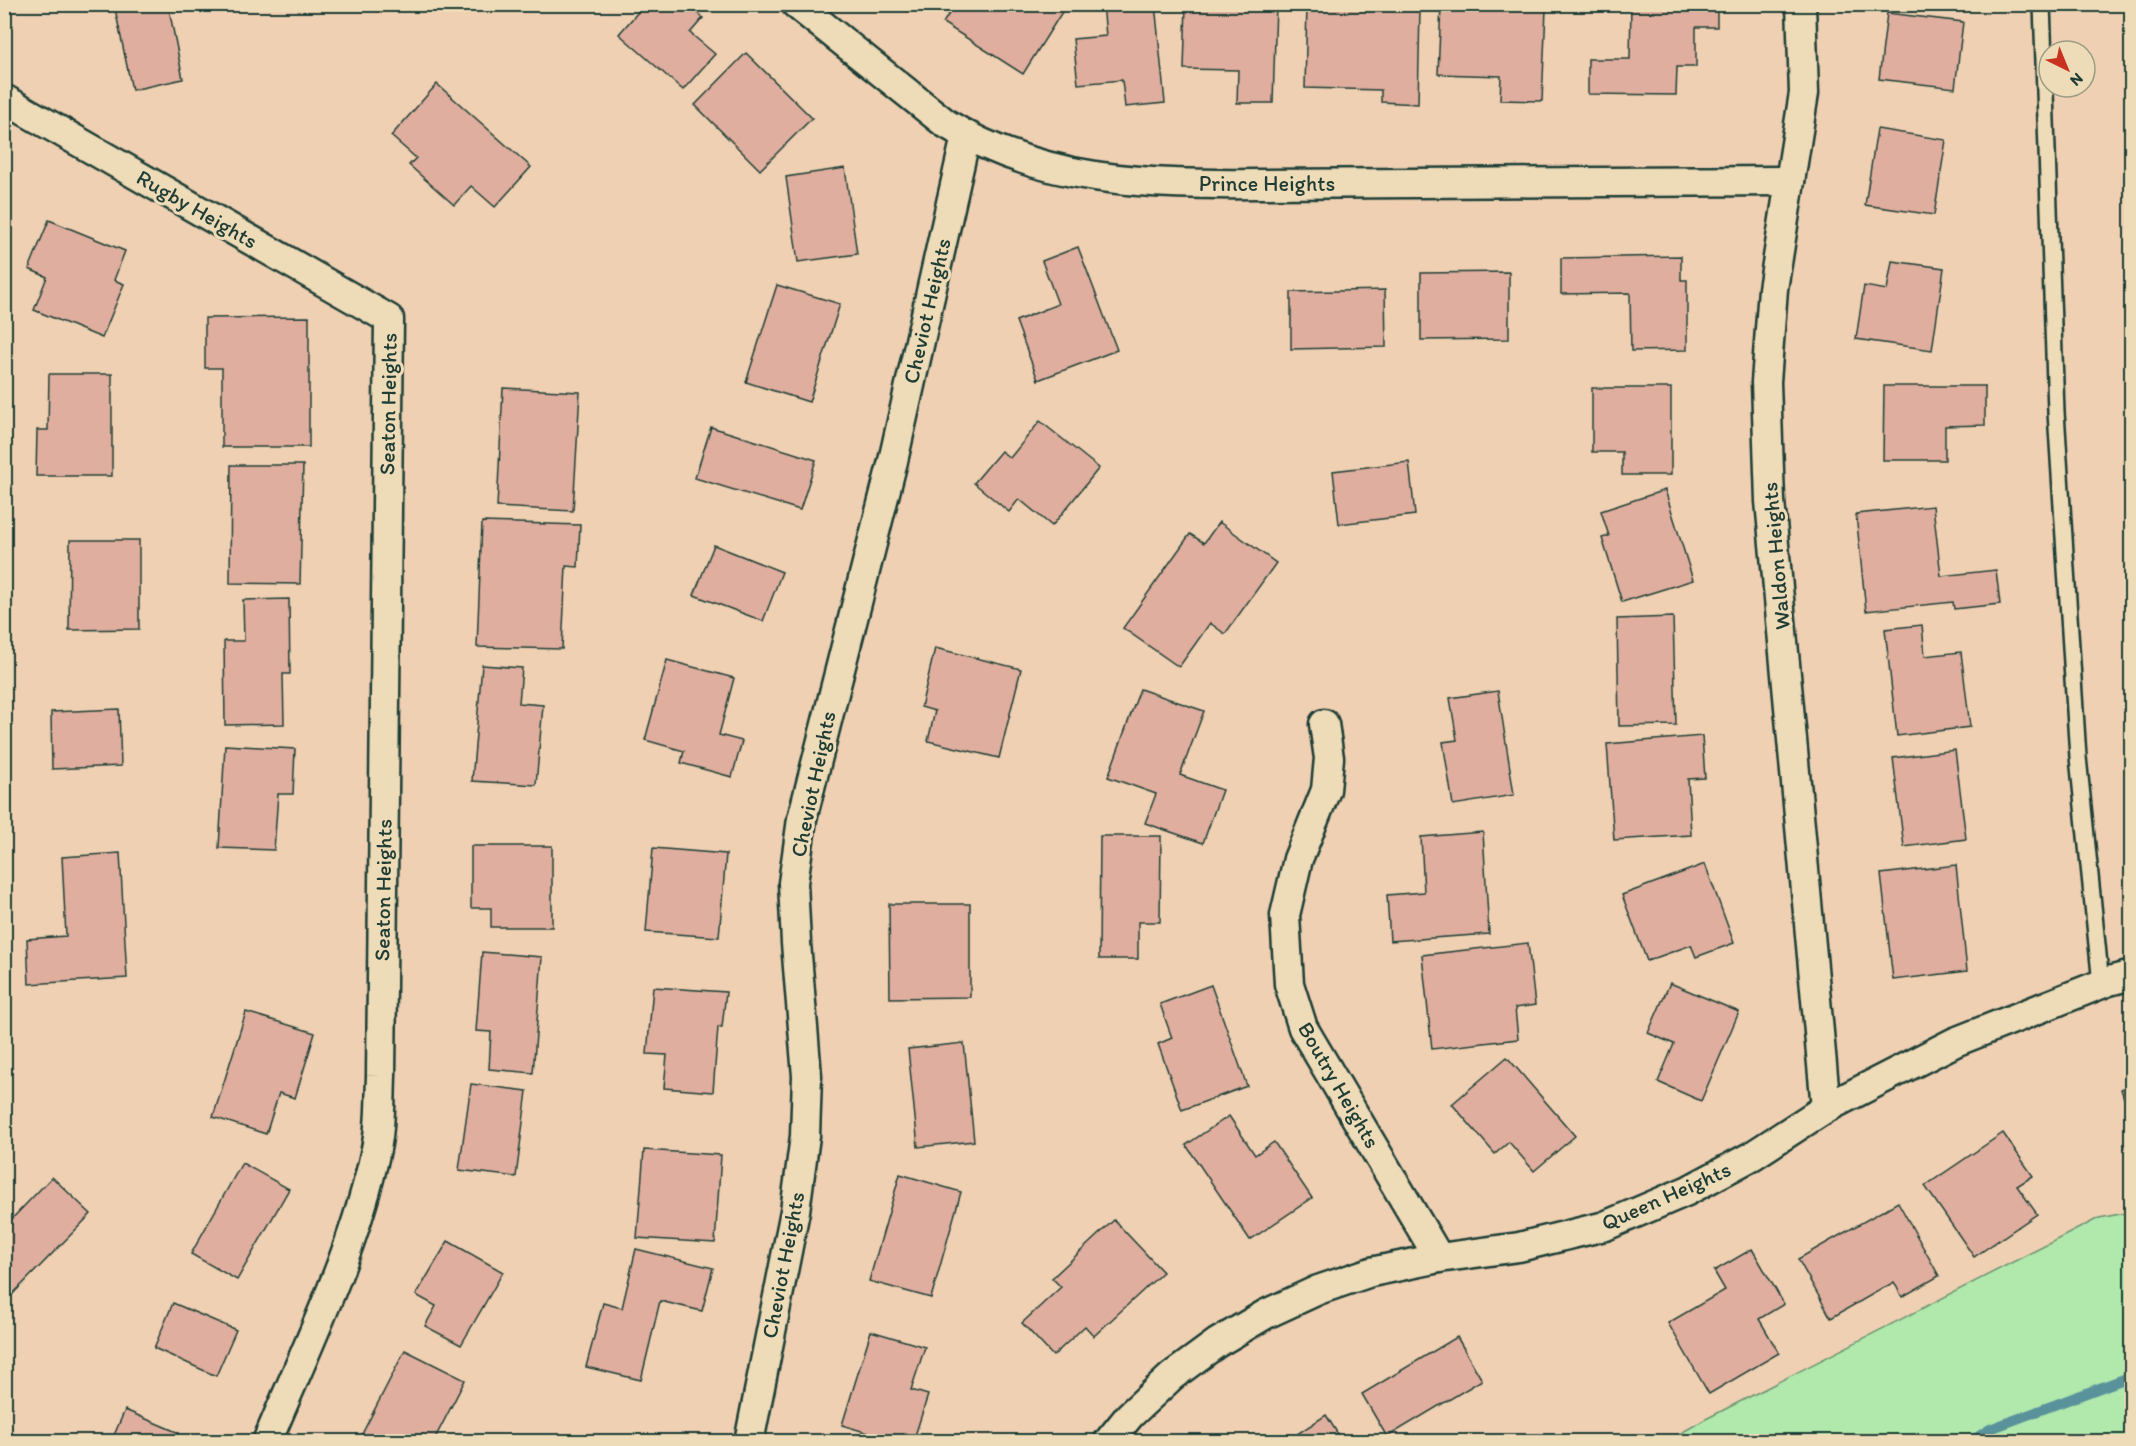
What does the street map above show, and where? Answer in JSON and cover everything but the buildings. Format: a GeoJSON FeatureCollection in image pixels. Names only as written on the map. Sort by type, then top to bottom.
{"type":"FeatureCollection","features":[{"type":"Feature","properties":{"kind":"street","name":"Prince Heights"},"geometry":{"type":"LineString","coordinates":[[796,4],[945,123],[966,136],[1009,156],[1045,167],[1098,178],[1204,184],[1790,181]]}},
{"type":"Feature","properties":{"kind":"street","name":"Waldon Heights"},"geometry":{"type":"LineString","coordinates":[[1801,4],[1804,93],[1773,289],[1766,382],[1770,501],[1826,1108]]}},
{"type":"Feature","properties":{"kind":"street","name":"Rugby Heights"},"geometry":{"type":"LineString","coordinates":[[4,99],[389,319]]}},
{"type":"Feature","properties":{"kind":"street","name":"Cheviot Heights"},"geometry":{"type":"LineString","coordinates":[[749,1442],[795,1211],[805,1136],[807,1076],[793,883],[802,819],[893,461],[966,136]]}},
{"type":"Feature","properties":{"kind":"street","name":"Seaton Heights"},"geometry":{"type":"LineString","coordinates":[[267,1442],[356,1223],[376,1148],[381,1076],[389,319]]}},
{"type":"Feature","properties":{"kind":"street","name":"Boutry Heights"},"geometry":{"type":"LineString","coordinates":[[1324,724],[1329,758],[1326,790],[1298,859],[1285,915],[1289,984],[1303,1028],[1439,1258]]}},
{"type":"Feature","properties":{"kind":"street","name":"Queen Heights"},"geometry":{"type":"LineString","coordinates":[[1108,1442],[1130,1415],[1172,1376],[1217,1343],[1266,1314],[1318,1290],[1371,1272],[1439,1258],[1519,1247],[1605,1226],[1687,1191],[1752,1156],[1826,1108],[1955,1042],[2101,984],[2132,975]]}},
{"type":"Feature","properties":{"kind":"lane"},"geometry":{"type":"LineString","coordinates":[[2042,4],[2058,435],[2078,757],[2101,984]]}},
{"type":"Feature","properties":{"kind":"green space"},"geometry":{"type":"Polygon","coordinates":[[[2131,1212],[2131,1441],[1667,1441],[2099,1218],[2131,1212]]]}},
{"type":"Feature","properties":{"kind":"waterway"},"geometry":{"type":"LineString","coordinates":[[1970,1442],[1990,1429],[2132,1376]]}}]}
